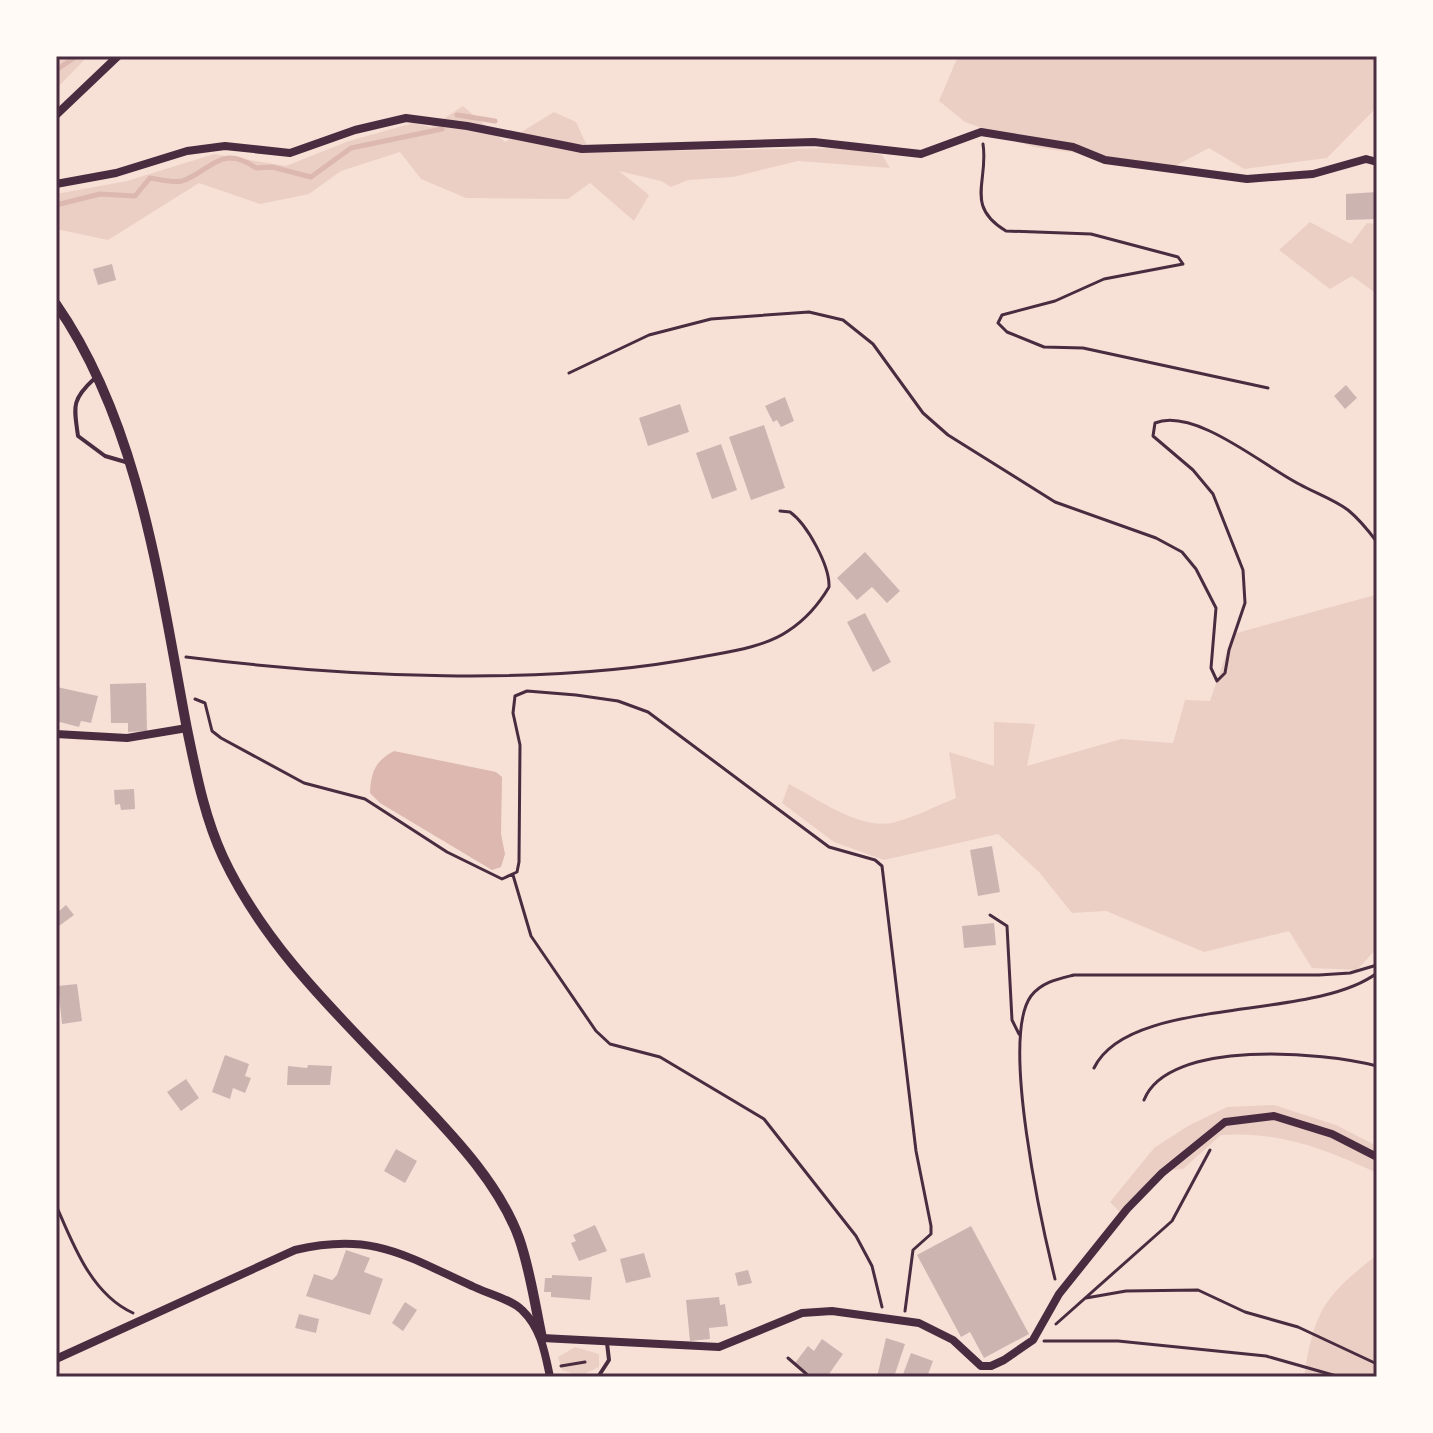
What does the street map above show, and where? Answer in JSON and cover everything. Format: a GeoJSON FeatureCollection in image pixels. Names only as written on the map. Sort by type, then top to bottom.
{"type":"FeatureCollection","features":[{"type":"Feature","properties":{"kind":"street"},"geometry":{"type":"LineString","coordinates":[[56,115],[118,56]]}},
{"type":"Feature","properties":{"kind":"street"},"geometry":{"type":"LineString","coordinates":[[56,184],[116,173],[187,151],[225,146],[290,153],[355,130],[406,118],[467,126],[582,149],[814,142],[921,154],[981,132],[1073,147],[1105,160],[1209,177],[1247,179],[1313,174],[1366,159],[1377,162]]}},
{"type":"Feature","properties":{"kind":"street"},"geometry":{"type":"LineString","coordinates":[[56,304],[96,378],[121,433],[158,575],[192,765],[222,856],[253,913],[294,967],[451,1134],[492,1188],[518,1236],[549,1372]]}},
{"type":"Feature","properties":{"kind":"street"},"geometry":{"type":"LineString","coordinates":[[56,734],[127,738],[187,728]]}},
{"type":"Feature","properties":{"kind":"street"},"geometry":{"type":"LineString","coordinates":[[542,1338],[719,1347],[802,1313],[884,1316],[904,1319],[953,1340],[981,1366],[991,1366],[1033,1340],[1059,1294],[1127,1209],[1162,1173],[1225,1122],[1274,1116],[1332,1134],[1377,1157]]}},
{"type":"Feature","properties":{"kind":"street"},"geometry":{"type":"LineString","coordinates":[[56,1359],[152,1318],[295,1250],[331,1242],[360,1242],[414,1258],[521,1308],[542,1338]]}},
{"type":"Feature","properties":{"kind":"lane"},"geometry":{"type":"LineString","coordinates":[[96,378],[79,393],[75,404],[78,436],[105,456],[129,463]]}},
{"type":"Feature","properties":{"kind":"lane"},"geometry":{"type":"LineString","coordinates":[[598,1377],[609,1360],[607,1340]]}},
{"type":"Feature","properties":{"kind":"path"},"geometry":{"type":"LineString","coordinates":[[981,132],[981,205],[995,225],[1006,231],[1091,234],[1178,257],[1183,264],[1104,279],[1055,301],[1002,315],[998,323],[1007,332],[1044,347],[1083,348],[1268,388]]}},
{"type":"Feature","properties":{"kind":"path"},"geometry":{"type":"LineString","coordinates":[[569,373],[649,335],[711,319],[809,312],[843,320],[873,344],[923,413],[948,435],[1055,502],[1156,538],[1182,552],[1196,569],[1216,608],[1211,668],[1217,681],[1225,673],[1229,650],[1245,603],[1243,570],[1213,494],[1193,470],[1153,436],[1155,423],[1161,420],[1185,425],[1238,444],[1284,476],[1347,509],[1377,542]]}},
{"type":"Feature","properties":{"kind":"path"},"geometry":{"type":"LineString","coordinates":[[171,655],[277,667],[515,674],[659,665],[733,651],[786,633],[814,608],[829,587],[825,568],[803,525],[790,512],[780,511]]}},
{"type":"Feature","properties":{"kind":"path"},"geometry":{"type":"LineString","coordinates":[[179,697],[199,699],[205,703],[212,731],[304,783],[365,799],[489,875],[502,879],[513,875],[519,868],[520,745],[514,703],[519,692],[527,691],[601,698],[648,712],[829,847],[875,860],[882,866],[916,1151],[931,1226],[931,1234],[913,1250],[904,1319]]}},
{"type":"Feature","properties":{"kind":"path"},"geometry":{"type":"LineString","coordinates":[[513,875],[531,936],[596,1031],[610,1044],[660,1057],[764,1119],[856,1236],[872,1266],[884,1316]]}},
{"type":"Feature","properties":{"kind":"path"},"geometry":{"type":"LineString","coordinates":[[990,915],[1007,926],[1012,1020],[1019,1034],[1032,1181],[1059,1294]]}},
{"type":"Feature","properties":{"kind":"path"},"geometry":{"type":"LineString","coordinates":[[1019,1034],[1032,995],[1044,985],[1074,975],[1319,975],[1350,973],[1377,965]]}},
{"type":"Feature","properties":{"kind":"path"},"geometry":{"type":"LineString","coordinates":[[1094,1068],[1109,1046],[1135,1033],[1203,1016],[1339,990],[1377,973]]}},
{"type":"Feature","properties":{"kind":"path"},"geometry":{"type":"LineString","coordinates":[[1144,1100],[1156,1080],[1166,1072],[1212,1059],[1334,1056],[1377,1066]]}},
{"type":"Feature","properties":{"kind":"path"},"geometry":{"type":"LineString","coordinates":[[1040,1328],[1063,1320],[1172,1221],[1211,1148]]}},
{"type":"Feature","properties":{"kind":"path"},"geometry":{"type":"LineString","coordinates":[[56,1205],[102,1291],[123,1308],[152,1318]]}},
{"type":"Feature","properties":{"kind":"path"},"geometry":{"type":"LineString","coordinates":[[1086,1298],[1151,1289],[1198,1290],[1245,1312],[1298,1327],[1377,1364]]}},
{"type":"Feature","properties":{"kind":"path"},"geometry":{"type":"LineString","coordinates":[[1033,1340],[1118,1341],[1253,1354],[1340,1377]]}},
{"type":"Feature","properties":{"kind":"path"},"geometry":{"type":"LineString","coordinates":[[788,1358],[810,1377]]}},
{"type":"Feature","properties":{"kind":"path"},"geometry":{"type":"LineString","coordinates":[[549,1372],[585,1362]]}},
{"type":"Feature","properties":{"kind":"shaded area"},"geometry":{"type":"Polygon","coordinates":[[[56,56],[88,56],[56,89],[56,56]]]}},
{"type":"Feature","properties":{"kind":"shaded area"},"geometry":{"type":"Polygon","coordinates":[[[958,56],[1377,56],[1377,107],[1327,158],[1244,169],[1209,148],[1175,166],[1033,147],[965,122],[939,101],[958,56]]]}},
{"type":"Feature","properties":{"kind":"shaded area"},"geometry":{"type":"Polygon","coordinates":[[[463,106],[505,142],[554,112],[576,122],[590,152],[846,148],[882,155],[890,168],[798,161],[733,177],[688,180],[671,187],[661,181],[619,171],[649,195],[634,221],[590,183],[568,199],[466,198],[421,179],[400,152],[341,171],[309,194],[260,204],[199,183],[108,240],[56,229],[56,194],[127,181],[214,154],[286,166],[349,141],[413,123],[431,127],[463,106]]]}},
{"type":"Feature","properties":{"kind":"shaded area"},"geometry":{"type":"Polygon","coordinates":[[[1310,222],[1351,244],[1367,223],[1377,224],[1377,294],[1352,276],[1330,289],[1279,250],[1310,222]]]}},
{"type":"Feature","properties":{"kind":"shaded area"},"geometry":{"type":"Polygon","coordinates":[[[1377,580],[1377,948],[1357,970],[1312,968],[1289,931],[1204,952],[1106,911],[1072,913],[1039,872],[998,834],[884,860],[834,842],[782,803],[789,784],[866,822],[892,823],[916,815],[956,798],[949,752],[994,766],[994,722],[1035,724],[1027,766],[1121,739],[1173,743],[1185,700],[1210,701],[1233,634],[1375,595],[1377,580]]]}},
{"type":"Feature","properties":{"kind":"shaded area"},"geometry":{"type":"Polygon","coordinates":[[[394,751],[496,772],[502,777],[501,834],[505,854],[501,867],[492,870],[380,803],[370,793],[375,768],[394,751]]]}},
{"type":"Feature","properties":{"kind":"shaded area"},"geometry":{"type":"Polygon","coordinates":[[[1274,1105],[1336,1125],[1377,1146],[1377,1173],[1339,1156],[1282,1139],[1221,1135],[1183,1169],[1163,1171],[1120,1212],[1110,1202],[1154,1148],[1188,1126],[1227,1107],[1274,1105]]]}},
{"type":"Feature","properties":{"kind":"shaded area"},"geometry":{"type":"Polygon","coordinates":[[[1377,1255],[1377,1377],[1304,1377],[1312,1336],[1324,1307],[1345,1282],[1377,1255]]]}},
{"type":"Feature","properties":{"kind":"shaded area"},"geometry":{"type":"Polygon","coordinates":[[[575,1347],[599,1354],[599,1367],[580,1376],[562,1370],[558,1357],[575,1347]]]}},
{"type":"Feature","properties":{"kind":"building"},"geometry":{"type":"Polygon","coordinates":[[[1377,192],[1377,219],[1346,220],[1346,194],[1377,192]]]}},
{"type":"Feature","properties":{"kind":"building"},"geometry":{"type":"Polygon","coordinates":[[[112,264],[116,280],[98,285],[93,269],[112,264]]]}},
{"type":"Feature","properties":{"kind":"building"},"geometry":{"type":"Polygon","coordinates":[[[1346,385],[1357,398],[1345,409],[1334,396],[1346,385]]]}},
{"type":"Feature","properties":{"kind":"building"},"geometry":{"type":"Polygon","coordinates":[[[785,397],[794,421],[781,427],[777,420],[773,422],[765,406],[785,397]]]}},
{"type":"Feature","properties":{"kind":"building"},"geometry":{"type":"Polygon","coordinates":[[[680,404],[689,432],[648,446],[639,418],[680,404]]]}},
{"type":"Feature","properties":{"kind":"building"},"geometry":{"type":"Polygon","coordinates":[[[764,425],[785,488],[751,500],[729,437],[764,425]]]}},
{"type":"Feature","properties":{"kind":"building"},"geometry":{"type":"Polygon","coordinates":[[[721,444],[737,490],[712,499],[696,453],[721,444]]]}},
{"type":"Feature","properties":{"kind":"building"},"geometry":{"type":"Polygon","coordinates":[[[865,552],[900,591],[887,603],[872,587],[857,600],[837,578],[865,552]]]}},
{"type":"Feature","properties":{"kind":"building"},"geometry":{"type":"Polygon","coordinates":[[[865,613],[891,662],[873,672],[847,622],[865,613]]]}},
{"type":"Feature","properties":{"kind":"building"},"geometry":{"type":"Polygon","coordinates":[[[146,683],[147,731],[128,732],[128,723],[111,723],[110,684],[146,683]]]}},
{"type":"Feature","properties":{"kind":"building"},"geometry":{"type":"Polygon","coordinates":[[[57,687],[98,696],[91,723],[81,721],[79,727],[56,721],[57,687]]]}},
{"type":"Feature","properties":{"kind":"building"},"geometry":{"type":"Polygon","coordinates":[[[134,789],[135,809],[121,810],[120,804],[115,805],[114,790],[134,789]]]}},
{"type":"Feature","properties":{"kind":"building"},"geometry":{"type":"Polygon","coordinates":[[[992,846],[1000,892],[978,896],[970,850],[992,846]]]}},
{"type":"Feature","properties":{"kind":"building"},"geometry":{"type":"Polygon","coordinates":[[[66,905],[74,915],[59,926],[56,907],[59,911],[66,905]]]}},
{"type":"Feature","properties":{"kind":"building"},"geometry":{"type":"Polygon","coordinates":[[[994,923],[996,945],[964,948],[962,926],[994,923]]]}},
{"type":"Feature","properties":{"kind":"building"},"geometry":{"type":"Polygon","coordinates":[[[77,984],[82,1021],[62,1024],[58,986],[77,984]]]}},
{"type":"Feature","properties":{"kind":"building"},"geometry":{"type":"Polygon","coordinates":[[[225,1055],[249,1064],[245,1076],[251,1078],[245,1093],[233,1088],[230,1099],[212,1092],[225,1055]]]}},
{"type":"Feature","properties":{"kind":"building"},"geometry":{"type":"Polygon","coordinates":[[[308,1065],[332,1066],[330,1085],[287,1085],[288,1066],[307,1068],[308,1065]]]}},
{"type":"Feature","properties":{"kind":"building"},"geometry":{"type":"Polygon","coordinates":[[[186,1079],[199,1098],[181,1111],[167,1092],[186,1079]]]}},
{"type":"Feature","properties":{"kind":"building"},"geometry":{"type":"Polygon","coordinates":[[[396,1149],[417,1161],[405,1183],[384,1171],[396,1149]]]}},
{"type":"Feature","properties":{"kind":"building"},"geometry":{"type":"Polygon","coordinates":[[[595,1225],[607,1251],[579,1261],[571,1243],[576,1241],[573,1235],[595,1225]]]}},
{"type":"Feature","properties":{"kind":"building"},"geometry":{"type":"Polygon","coordinates":[[[971,1226],[1029,1334],[984,1358],[970,1332],[961,1337],[917,1255],[971,1226]]]}},
{"type":"Feature","properties":{"kind":"building"},"geometry":{"type":"Polygon","coordinates":[[[346,1250],[370,1258],[364,1272],[383,1279],[370,1315],[306,1296],[314,1274],[332,1280],[337,1275],[346,1250]]]}},
{"type":"Feature","properties":{"kind":"building"},"geometry":{"type":"Polygon","coordinates":[[[644,1253],[651,1277],[626,1283],[620,1259],[644,1253]]]}},
{"type":"Feature","properties":{"kind":"building"},"geometry":{"type":"Polygon","coordinates":[[[748,1270],[752,1283],[738,1286],[735,1273],[748,1270]]]}},
{"type":"Feature","properties":{"kind":"building"},"geometry":{"type":"Polygon","coordinates":[[[552,1275],[592,1277],[590,1300],[551,1297],[551,1292],[544,1292],[545,1278],[552,1278],[552,1275]]]}},
{"type":"Feature","properties":{"kind":"building"},"geometry":{"type":"Polygon","coordinates":[[[719,1297],[720,1305],[725,1304],[728,1326],[709,1328],[710,1339],[690,1341],[686,1300],[719,1297]]]}},
{"type":"Feature","properties":{"kind":"building"},"geometry":{"type":"Polygon","coordinates":[[[405,1302],[417,1310],[403,1331],[392,1323],[405,1302]]]}},
{"type":"Feature","properties":{"kind":"building"},"geometry":{"type":"Polygon","coordinates":[[[299,1314],[319,1319],[316,1333],[295,1328],[299,1314]]]}},
{"type":"Feature","properties":{"kind":"building"},"geometry":{"type":"Polygon","coordinates":[[[886,1338],[905,1344],[894,1377],[877,1377],[886,1338]]]}},
{"type":"Feature","properties":{"kind":"building"},"geometry":{"type":"Polygon","coordinates":[[[822,1339],[843,1354],[827,1377],[814,1377],[795,1363],[808,1346],[814,1351],[822,1339]]]}},
{"type":"Feature","properties":{"kind":"building"},"geometry":{"type":"Polygon","coordinates":[[[911,1353],[933,1361],[927,1377],[902,1377],[911,1353]]]}},
{"type":"Feature","properties":{"kind":"waterway"},"geometry":{"type":"LineString","coordinates":[[56,70],[77,56]]}},
{"type":"Feature","properties":{"kind":"waterway"},"geometry":{"type":"LineString","coordinates":[[457,115],[495,121]]}},
{"type":"Feature","properties":{"kind":"waterway"},"geometry":{"type":"LineString","coordinates":[[56,205],[100,194],[135,196],[150,178],[182,181],[225,158],[244,161],[256,168],[272,167],[311,177],[351,148],[442,129]]}}]}
